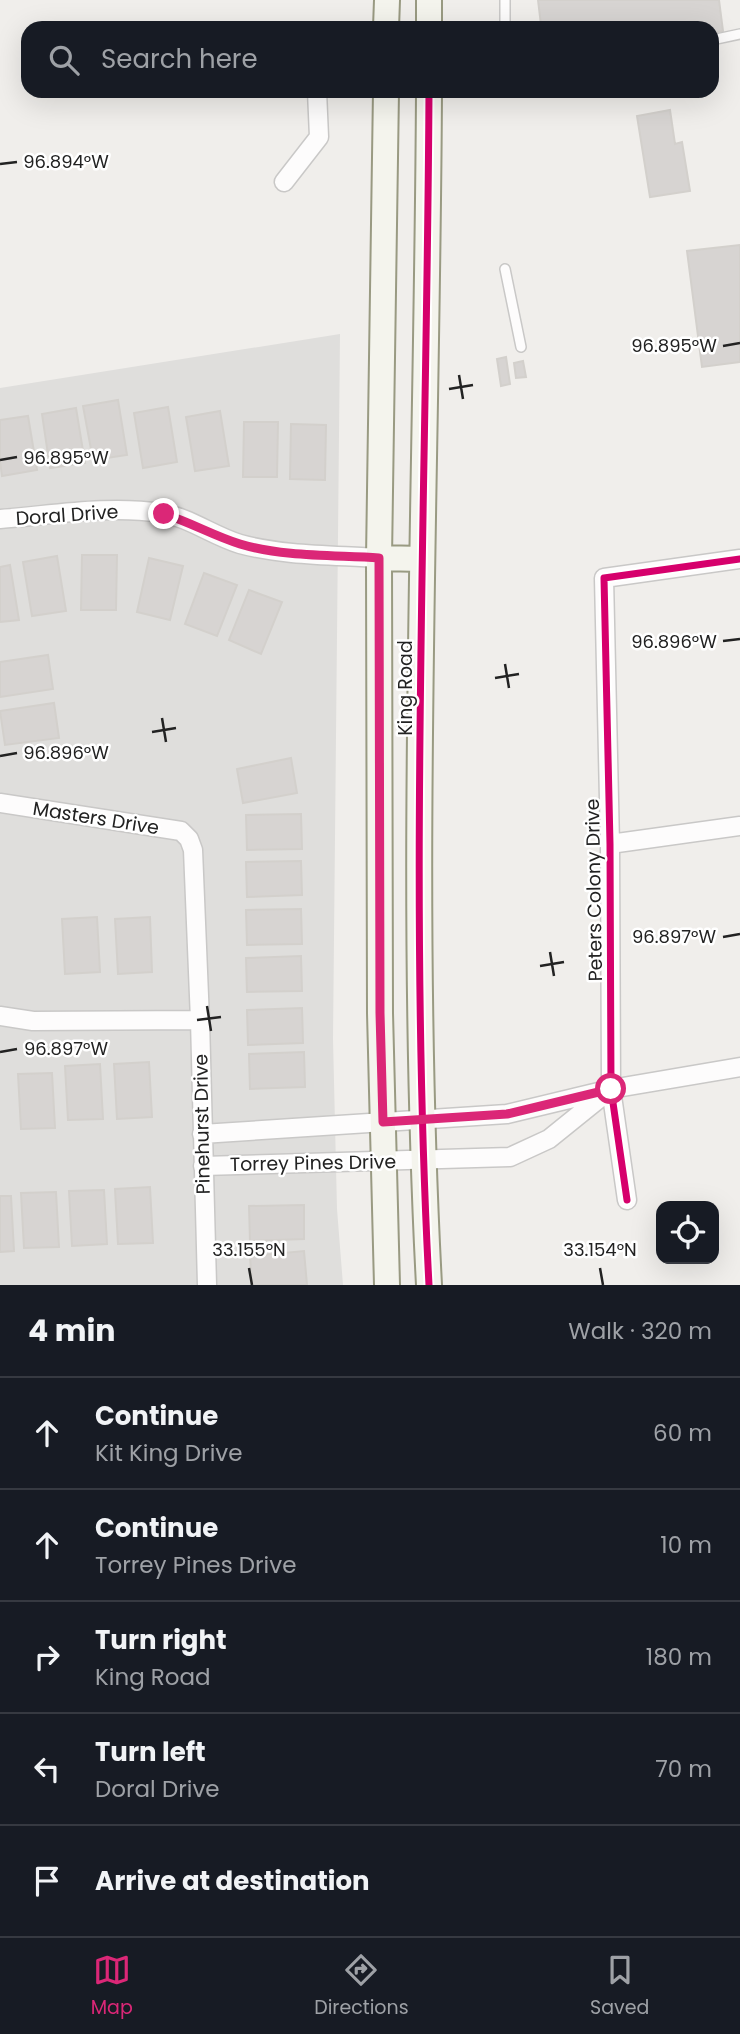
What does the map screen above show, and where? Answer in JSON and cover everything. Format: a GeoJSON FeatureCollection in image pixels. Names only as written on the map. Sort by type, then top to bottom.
{"type":"FeatureCollection","features":[{"type":"Feature","properties":{"kind":"street"},"geometry":{"type":"LineString","coordinates":[[386,21],[387,0]]}},
{"type":"Feature","properties":{"kind":"street"},"geometry":{"type":"LineString","coordinates":[[429,0],[429,21]]}},
{"type":"Feature","properties":{"kind":"street"},"geometry":{"type":"LineString","coordinates":[[284,182],[319,136],[317,98]]}},
{"type":"Feature","properties":{"kind":"street","name":"King Road"},"geometry":{"type":"LineString","coordinates":[[386,98],[379,558],[379,965],[387,1285]]}},
{"type":"Feature","properties":{"kind":"street","name":"King Road"},"geometry":{"type":"LineString","coordinates":[[429,98],[419,977],[422,1161],[429,1285]]}},
{"type":"Feature","properties":{"kind":"street","name":"Doral Drive"},"geometry":{"type":"LineString","coordinates":[[0,519],[99,510],[141,511],[187,520],[238,543],[258,548],[379,558]]}},
{"type":"Feature","properties":{"kind":"street"},"geometry":{"type":"LineString","coordinates":[[379,558],[422,559]]}},
{"type":"Feature","properties":{"kind":"street","name":"Peters Colony Drive"},"geometry":{"type":"LineString","coordinates":[[627,1200],[611,1089],[610,844],[604,578],[740,559]]}},
{"type":"Feature","properties":{"kind":"street","name":"Masters Drive"},"geometry":{"type":"LineString","coordinates":[[0,803],[181,831],[189,839]]}},
{"type":"Feature","properties":{"kind":"street"},"geometry":{"type":"LineString","coordinates":[[610,844],[740,826]]}},
{"type":"Feature","properties":{"kind":"street","name":"Pinehurst Drive"},"geometry":{"type":"LineString","coordinates":[[189,839],[193,850],[200,1020],[203,1285]]}},
{"type":"Feature","properties":{"kind":"street"},"geometry":{"type":"LineString","coordinates":[[0,1016],[33,1021],[200,1020]]}},
{"type":"Feature","properties":{"kind":"street","name":"Torrey Pines Drive"},"geometry":{"type":"LineString","coordinates":[[202,1134],[507,1114],[611,1089],[740,1067]]}},
{"type":"Feature","properties":{"kind":"street","name":"Torrey Pines Drive"},"geometry":{"type":"LineString","coordinates":[[203,1166],[510,1157],[549,1139],[611,1089]]}},
{"type":"Feature","properties":{"kind":"lane"},"geometry":{"type":"LineString","coordinates":[[505,0],[505,21]]}},
{"type":"Feature","properties":{"kind":"lane"},"geometry":{"type":"LineString","coordinates":[[719,38],[740,34]]}},
{"type":"Feature","properties":{"kind":"lane"},"geometry":{"type":"LineString","coordinates":[[505,269],[521,346]]}},
{"type":"Feature","properties":{"kind":"shaded area"},"geometry":{"type":"Polygon","coordinates":[[[340,334],[333,1039],[337,1209],[343,1285],[0,1285],[0,388],[340,334]]]}},
{"type":"Feature","properties":{"kind":"building"},"geometry":{"type":"Polygon","coordinates":[[[538,0],[719,0],[723,31],[719,32],[719,21],[541,21],[538,0]]]}},
{"type":"Feature","properties":{"kind":"building"},"geometry":{"type":"Polygon","coordinates":[[[670,110],[675,144],[682,142],[690,191],[650,197],[637,116],[670,110]]]}},
{"type":"Feature","properties":{"kind":"building"},"geometry":{"type":"Polygon","coordinates":[[[740,245],[740,362],[702,367],[687,251],[740,245]]]}},
{"type":"Feature","properties":{"kind":"building"},"geometry":{"type":"Polygon","coordinates":[[[506,357],[510,384],[501,386],[497,359],[506,357]]]}},
{"type":"Feature","properties":{"kind":"building"},"geometry":{"type":"Polygon","coordinates":[[[523,361],[526,377],[516,378],[514,363],[523,361]]]}},
{"type":"Feature","properties":{"kind":"building"},"geometry":{"type":"Polygon","coordinates":[[[118,400],[127,455],[93,460],[83,406],[118,400]]]}},
{"type":"Feature","properties":{"kind":"building"},"geometry":{"type":"Polygon","coordinates":[[[168,407],[177,462],[143,468],[134,413],[168,407]]]}},
{"type":"Feature","properties":{"kind":"building"},"geometry":{"type":"Polygon","coordinates":[[[76,408],[85,463],[50,468],[42,414],[76,408]]]}},
{"type":"Feature","properties":{"kind":"building"},"geometry":{"type":"Polygon","coordinates":[[[220,411],[229,466],[195,471],[186,417],[220,411]]]}},
{"type":"Feature","properties":{"kind":"building"},"geometry":{"type":"Polygon","coordinates":[[[28,416],[37,470],[2,476],[0,420],[28,416]]]}},
{"type":"Feature","properties":{"kind":"building"},"geometry":{"type":"Polygon","coordinates":[[[244,422],[278,422],[277,477],[243,477],[244,422]]]}},
{"type":"Feature","properties":{"kind":"building"},"geometry":{"type":"Polygon","coordinates":[[[291,424],[326,425],[325,480],[290,479],[291,424]]]}},
{"type":"Feature","properties":{"kind":"building"},"geometry":{"type":"Polygon","coordinates":[[[82,555],[117,555],[116,610],[81,610],[82,555]]]}},
{"type":"Feature","properties":{"kind":"building"},"geometry":{"type":"Polygon","coordinates":[[[57,556],[66,611],[32,616],[23,562],[57,556]]]}},
{"type":"Feature","properties":{"kind":"building"},"geometry":{"type":"Polygon","coordinates":[[[149,558],[183,566],[170,620],[137,612],[149,558]]]}},
{"type":"Feature","properties":{"kind":"building"},"geometry":{"type":"Polygon","coordinates":[[[10,565],[19,620],[0,622],[0,567],[10,565]]]}},
{"type":"Feature","properties":{"kind":"building"},"geometry":{"type":"Polygon","coordinates":[[[204,573],[237,585],[217,636],[185,624],[204,573]]]}},
{"type":"Feature","properties":{"kind":"building"},"geometry":{"type":"Polygon","coordinates":[[[249,590],[282,602],[261,654],[229,640],[249,590]]]}},
{"type":"Feature","properties":{"kind":"building"},"geometry":{"type":"Polygon","coordinates":[[[48,655],[53,689],[0,697],[0,662],[48,655]]]}},
{"type":"Feature","properties":{"kind":"building"},"geometry":{"type":"Polygon","coordinates":[[[54,703],[59,738],[5,745],[0,711],[54,703]]]}},
{"type":"Feature","properties":{"kind":"building"},"geometry":{"type":"Polygon","coordinates":[[[291,758],[297,793],[243,803],[237,769],[291,758]]]}},
{"type":"Feature","properties":{"kind":"building"},"geometry":{"type":"Polygon","coordinates":[[[301,814],[302,849],[247,850],[246,815],[301,814]]]}},
{"type":"Feature","properties":{"kind":"building"},"geometry":{"type":"Polygon","coordinates":[[[301,861],[302,895],[247,897],[246,862],[301,861]]]}},
{"type":"Feature","properties":{"kind":"building"},"geometry":{"type":"Polygon","coordinates":[[[301,909],[302,944],[247,945],[246,910],[301,909]]]}},
{"type":"Feature","properties":{"kind":"building"},"geometry":{"type":"Polygon","coordinates":[[[97,917],[100,972],[65,974],[62,919],[97,917]]]}},
{"type":"Feature","properties":{"kind":"building"},"geometry":{"type":"Polygon","coordinates":[[[150,917],[152,972],[118,974],[115,919],[150,917]]]}},
{"type":"Feature","properties":{"kind":"building"},"geometry":{"type":"Polygon","coordinates":[[[301,956],[302,991],[247,992],[246,958],[301,956]]]}},
{"type":"Feature","properties":{"kind":"building"},"geometry":{"type":"Polygon","coordinates":[[[302,1008],[303,1043],[248,1045],[247,1010],[302,1008]]]}},
{"type":"Feature","properties":{"kind":"building"},"geometry":{"type":"Polygon","coordinates":[[[304,1052],[305,1087],[250,1089],[249,1054],[304,1052]]]}},
{"type":"Feature","properties":{"kind":"building"},"geometry":{"type":"Polygon","coordinates":[[[149,1062],[152,1117],[117,1119],[114,1064],[149,1062]]]}},
{"type":"Feature","properties":{"kind":"building"},"geometry":{"type":"Polygon","coordinates":[[[100,1064],[103,1119],[68,1120],[65,1066],[100,1064]]]}},
{"type":"Feature","properties":{"kind":"building"},"geometry":{"type":"Polygon","coordinates":[[[52,1073],[55,1128],[21,1129],[18,1074],[52,1073]]]}},
{"type":"Feature","properties":{"kind":"building"},"geometry":{"type":"Polygon","coordinates":[[[150,1187],[153,1243],[118,1244],[115,1189],[150,1187]]]}},
{"type":"Feature","properties":{"kind":"building"},"geometry":{"type":"Polygon","coordinates":[[[104,1190],[107,1244],[72,1246],[69,1191],[104,1190]]]}},
{"type":"Feature","properties":{"kind":"building"},"geometry":{"type":"Polygon","coordinates":[[[56,1192],[59,1247],[24,1248],[21,1193],[56,1192]]]}},
{"type":"Feature","properties":{"kind":"building"},"geometry":{"type":"Polygon","coordinates":[[[0,1196],[11,1196],[14,1251],[0,1252],[0,1196]]]}},
{"type":"Feature","properties":{"kind":"building"},"geometry":{"type":"Polygon","coordinates":[[[304,1205],[304,1239],[250,1241],[249,1206],[304,1205]]]}},
{"type":"Feature","properties":{"kind":"building"},"geometry":{"type":"Polygon","coordinates":[[[304,1251],[307,1285],[252,1285],[250,1256],[304,1251]]]}},
{"type":"Feature","properties":{"kind":"cycle path"},"geometry":{"type":"LineString","coordinates":[[429,98],[419,838],[423,1136],[429,1285]]}},
{"type":"Feature","properties":{"kind":"cycle path"},"geometry":{"type":"LineString","coordinates":[[627,1200],[611,1089],[610,844],[604,578],[740,559]]}},
{"type":"Feature","properties":{"kind":"route"},"geometry":{"type":"LineString","coordinates":[[164,514],[187,520],[238,543],[258,548],[379,558],[380,1013],[383,1122],[507,1114],[611,1089]]}}]}
